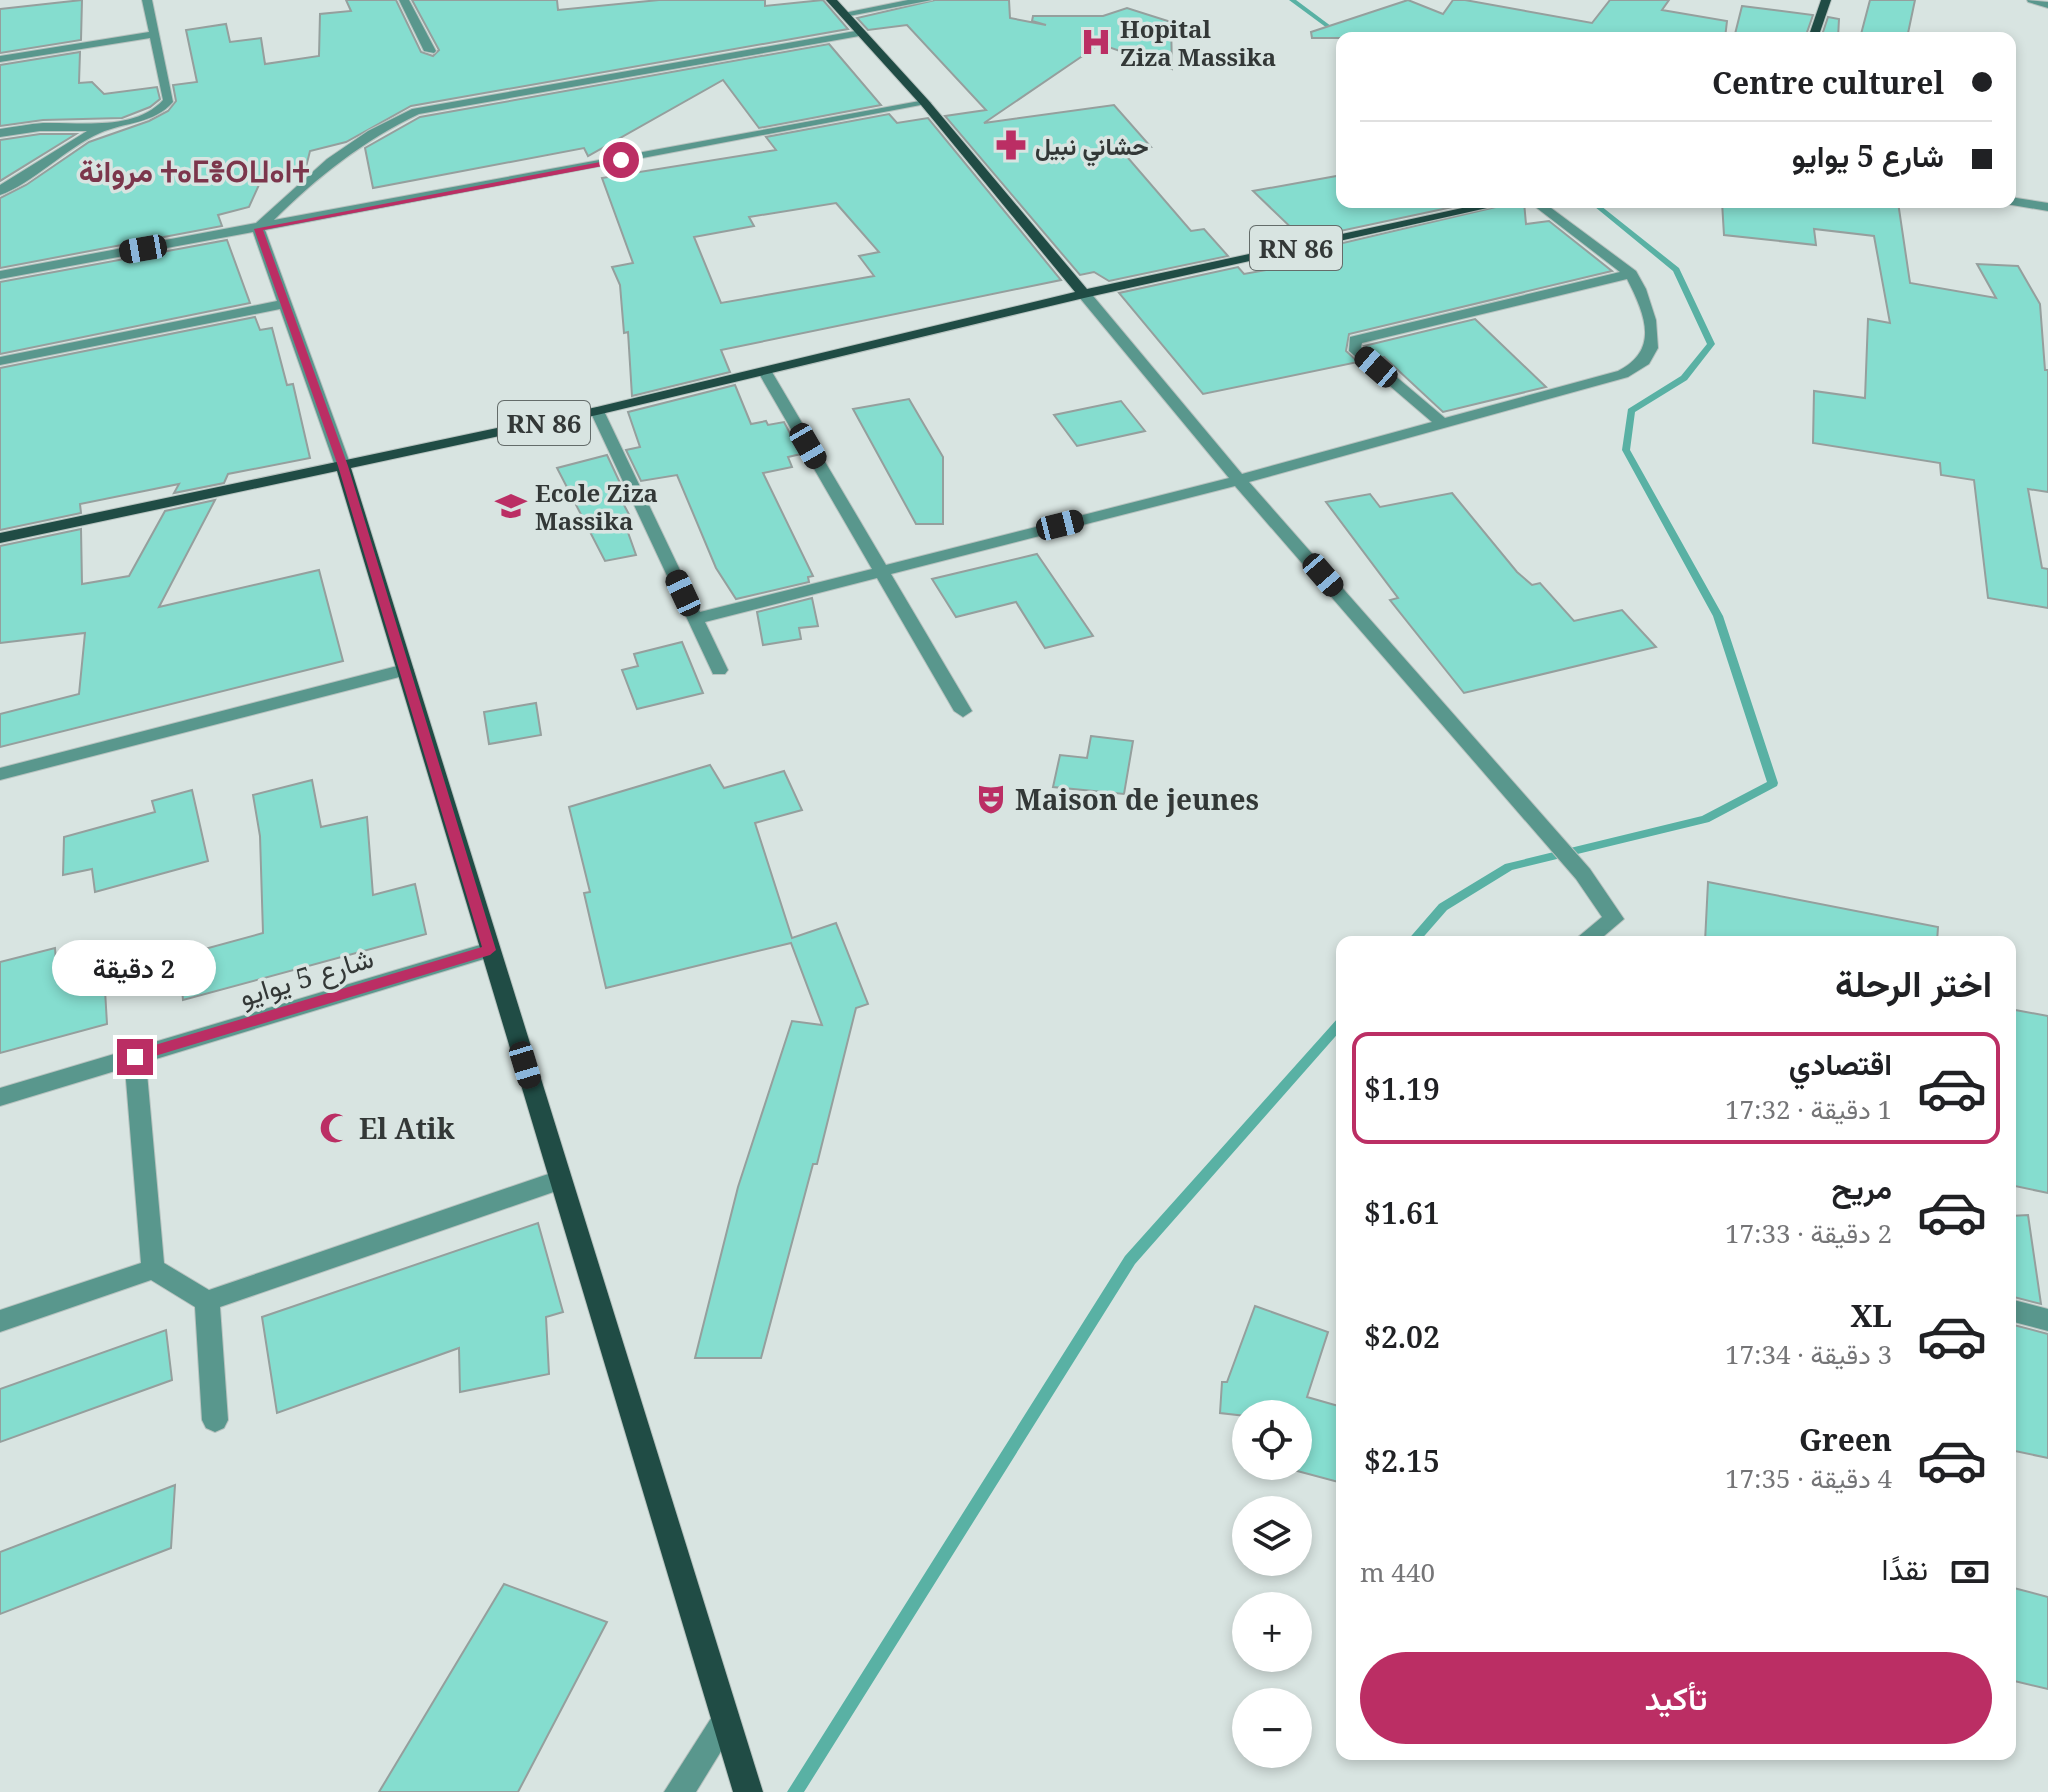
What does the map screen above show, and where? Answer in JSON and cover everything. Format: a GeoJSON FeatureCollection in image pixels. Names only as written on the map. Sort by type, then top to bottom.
{"type":"FeatureCollection","features":[{"type":"Feature","properties":{"kind":"main road"},"geometry":{"type":"LineString","coordinates":[[831,0],[925,103],[1084,294]]}},
{"type":"Feature","properties":{"kind":"main road"},"geometry":{"type":"LineString","coordinates":[[1815,32],[1826,0]]}},
{"type":"Feature","properties":{"kind":"main road","name":"RN 86"},"geometry":{"type":"LineString","coordinates":[[0,538],[597,411],[1084,294],[1480,208]]}},
{"type":"Feature","properties":{"kind":"main road"},"geometry":{"type":"LineString","coordinates":[[343,466],[748,1792]]}},
{"type":"Feature","properties":{"kind":"street"},"geometry":{"type":"LineString","coordinates":[[0,133],[40,127],[106,127],[143,118],[163,108],[169,100],[147,0]]}},
{"type":"Feature","properties":{"kind":"street"},"geometry":{"type":"LineString","coordinates":[[404,0],[430,51]]}},
{"type":"Feature","properties":{"kind":"street"},"geometry":{"type":"LineString","coordinates":[[844,14],[927,0]]}},
{"type":"Feature","properties":{"kind":"street"},"geometry":{"type":"LineString","coordinates":[[2032,0],[2048,5]]}},
{"type":"Feature","properties":{"kind":"street"},"geometry":{"type":"LineString","coordinates":[[258,229],[280,205],[356,142],[416,111],[861,33]]}},
{"type":"Feature","properties":{"kind":"street"},"geometry":{"type":"LineString","coordinates":[[0,59],[156,34]]}},
{"type":"Feature","properties":{"kind":"street"},"geometry":{"type":"LineString","coordinates":[[0,275],[925,103]]}},
{"type":"Feature","properties":{"kind":"street"},"geometry":{"type":"LineString","coordinates":[[0,191],[106,127]]}},
{"type":"Feature","properties":{"kind":"street"},"geometry":{"type":"LineString","coordinates":[[2016,202],[2048,207]]}},
{"type":"Feature","properties":{"kind":"street"},"geometry":{"type":"LineString","coordinates":[[695,619],[1239,480],[1590,386],[1623,374],[1642,363],[1651,347],[1643,293],[1631,274],[1543,208]]}},
{"type":"Feature","properties":{"kind":"street"},"geometry":{"type":"LineString","coordinates":[[258,229],[343,466]]}},
{"type":"Feature","properties":{"kind":"street"},"geometry":{"type":"LineString","coordinates":[[1443,424],[1354,348],[1355,340],[1631,274]]}},
{"type":"Feature","properties":{"kind":"street"},"geometry":{"type":"LineString","coordinates":[[1084,294],[1239,480],[1583,874],[1614,919],[1590,936]]}},
{"type":"Feature","properties":{"kind":"street"},"geometry":{"type":"LineString","coordinates":[[0,361],[285,304]]}},
{"type":"Feature","properties":{"kind":"street"},"geometry":{"type":"LineString","coordinates":[[765,372],[963,711]]}},
{"type":"Feature","properties":{"kind":"street"},"geometry":{"type":"LineString","coordinates":[[597,411],[719,670]]}},
{"type":"Feature","properties":{"kind":"street"},"geometry":{"type":"LineString","coordinates":[[0,774],[405,670]]}},
{"type":"Feature","properties":{"kind":"street","name":"شارع 5 يوايو"},"geometry":{"type":"LineString","coordinates":[[0,1097],[490,950]]}},
{"type":"Feature","properties":{"kind":"street"},"geometry":{"type":"LineString","coordinates":[[135,1057],[153,1269]]}},
{"type":"Feature","properties":{"kind":"street"},"geometry":{"type":"LineString","coordinates":[[0,1321],[153,1269],[207,1301],[560,1180]]}},
{"type":"Feature","properties":{"kind":"street"},"geometry":{"type":"LineString","coordinates":[[207,1301],[215,1420]]}},
{"type":"Feature","properties":{"kind":"street"},"geometry":{"type":"LineString","coordinates":[[2016,1312],[2048,1320]]}},
{"type":"Feature","properties":{"kind":"street"},"geometry":{"type":"LineString","coordinates":[[679,1792],[725,1722]]}},
{"type":"Feature","properties":{"kind":"building"},"geometry":{"type":"Polygon","coordinates":[[[82,0],[81,40],[0,53],[0,9],[82,0]]]}},
{"type":"Feature","properties":{"kind":"building"},"geometry":{"type":"Polygon","coordinates":[[[346,0],[396,0],[421,52],[433,56],[439,50],[412,0],[557,0],[558,10],[659,0],[765,0],[765,6],[823,0],[848,29],[411,106],[346,142],[310,151],[306,167],[262,178],[249,207],[218,215],[222,226],[0,268],[0,198],[26,185],[89,142],[168,111],[176,101],[173,85],[197,82],[186,30],[226,24],[230,42],[261,38],[265,64],[319,56],[320,14],[351,11],[346,0]]]}},
{"type":"Feature","properties":{"kind":"building"},"geometry":{"type":"Polygon","coordinates":[[[935,0],[1009,0],[1010,18],[1046,25],[1032,21],[1033,16],[1103,16],[1127,8],[1171,22],[1172,69],[1100,44],[984,123],[1114,105],[1151,147],[1122,151],[1191,231],[1204,229],[1228,256],[1109,281],[1094,272],[1080,275],[945,116],[986,110],[907,25],[868,30],[857,18],[935,0]]]}},
{"type":"Feature","properties":{"kind":"building"},"geometry":{"type":"Polygon","coordinates":[[[1408,0],[1443,14],[1453,0],[1465,0],[1592,23],[1610,0],[1669,0],[1662,10],[1727,21],[1726,32],[1336,32],[1336,38],[1312,38],[1311,32],[1408,0]]]}},
{"type":"Feature","properties":{"kind":"building"},"geometry":{"type":"Polygon","coordinates":[[[1870,0],[1915,0],[1908,32],[1862,32],[1870,0]]]}},
{"type":"Feature","properties":{"kind":"building"},"geometry":{"type":"Polygon","coordinates":[[[1742,6],[1813,15],[1807,32],[1736,32],[1742,6]]]}},
{"type":"Feature","properties":{"kind":"building"},"geometry":{"type":"Polygon","coordinates":[[[1828,17],[1839,19],[1838,32],[1823,32],[1828,17]]]}},
{"type":"Feature","properties":{"kind":"building"},"geometry":{"type":"Polygon","coordinates":[[[829,44],[881,105],[759,128],[723,80],[588,156],[584,148],[373,188],[365,148],[420,117],[829,44]]]}},
{"type":"Feature","properties":{"kind":"building"},"geometry":{"type":"Polygon","coordinates":[[[80,52],[79,83],[92,82],[104,94],[157,87],[160,99],[150,107],[122,118],[43,120],[0,126],[0,65],[80,52]]]}},
{"type":"Feature","properties":{"kind":"building"},"geometry":{"type":"Polygon","coordinates":[[[889,114],[897,123],[928,118],[1061,280],[721,350],[730,372],[632,396],[628,332],[624,333],[620,285],[612,267],[633,263],[602,178],[776,150],[766,137],[889,114]],[[836,203],[749,217],[754,226],[694,237],[721,303],[874,276],[859,256],[879,252],[836,203]]]}},
{"type":"Feature","properties":{"kind":"building"},"geometry":{"type":"Polygon","coordinates":[[[40,134],[76,134],[0,181],[0,140],[40,134]]]}},
{"type":"Feature","properties":{"kind":"building"},"geometry":{"type":"Polygon","coordinates":[[[1336,176],[1336,208],[1448,208],[1303,239],[1253,191],[1336,176]]]}},
{"type":"Feature","properties":{"kind":"building"},"geometry":{"type":"Polygon","coordinates":[[[1492,208],[1525,208],[1526,224],[1549,221],[1612,271],[1349,334],[1346,351],[1358,362],[1203,394],[1119,293],[1238,267],[1244,274],[1323,260],[1313,250],[1492,208]]]}},
{"type":"Feature","properties":{"kind":"building"},"geometry":{"type":"Polygon","coordinates":[[[1722,208],[1899,208],[1910,283],[1996,298],[1977,264],[2018,266],[2040,304],[2045,370],[2048,370],[2048,492],[2028,489],[2042,568],[2048,569],[2048,608],[1988,598],[1974,480],[1941,475],[1940,463],[1813,443],[1814,391],[1865,398],[1868,319],[1890,323],[1874,236],[1814,229],[1816,245],[1724,235],[1722,208]]]}},
{"type":"Feature","properties":{"kind":"building"},"geometry":{"type":"Polygon","coordinates":[[[227,240],[250,303],[0,354],[0,282],[227,240]]]}},
{"type":"Feature","properties":{"kind":"building"},"geometry":{"type":"Polygon","coordinates":[[[255,317],[260,330],[272,328],[287,385],[293,384],[310,458],[228,474],[224,483],[174,493],[179,484],[80,504],[81,513],[0,530],[0,368],[255,317]]]}},
{"type":"Feature","properties":{"kind":"building"},"geometry":{"type":"Polygon","coordinates":[[[1475,319],[1546,387],[1443,412],[1384,357],[1379,358],[1364,346],[1475,319]]]}},
{"type":"Feature","properties":{"kind":"building"},"geometry":{"type":"Polygon","coordinates":[[[735,385],[751,424],[784,422],[801,454],[788,457],[792,467],[763,473],[813,576],[808,577],[809,582],[736,599],[716,568],[677,475],[641,481],[626,450],[640,447],[628,412],[735,385]]]}},
{"type":"Feature","properties":{"kind":"building"},"geometry":{"type":"Polygon","coordinates":[[[909,399],[943,457],[943,524],[916,524],[853,409],[909,399]]]}},
{"type":"Feature","properties":{"kind":"building"},"geometry":{"type":"Polygon","coordinates":[[[1121,401],[1145,431],[1077,446],[1054,415],[1121,401]]]}},
{"type":"Feature","properties":{"kind":"building"},"geometry":{"type":"Polygon","coordinates":[[[607,455],[621,485],[614,486],[633,522],[625,524],[636,555],[605,561],[557,468],[607,455]]]}},
{"type":"Feature","properties":{"kind":"building"},"geometry":{"type":"Polygon","coordinates":[[[1452,493],[1517,572],[1532,585],[1540,583],[1574,621],[1622,610],[1656,647],[1464,693],[1390,600],[1398,598],[1326,502],[1370,494],[1380,507],[1452,493]]]}},
{"type":"Feature","properties":{"kind":"building"},"geometry":{"type":"Polygon","coordinates":[[[215,500],[159,607],[319,570],[343,661],[0,747],[0,714],[79,694],[85,633],[0,643],[0,546],[81,529],[82,584],[129,576],[165,511],[215,500]]]}},
{"type":"Feature","properties":{"kind":"building"},"geometry":{"type":"Polygon","coordinates":[[[1037,554],[1093,636],[1045,648],[1016,602],[956,617],[932,579],[1037,554]]]}},
{"type":"Feature","properties":{"kind":"building"},"geometry":{"type":"Polygon","coordinates":[[[812,598],[818,626],[799,628],[801,639],[763,645],[757,612],[812,598]]]}},
{"type":"Feature","properties":{"kind":"building"},"geometry":{"type":"Polygon","coordinates":[[[682,642],[703,693],[637,709],[622,670],[638,666],[634,654],[682,642]]]}},
{"type":"Feature","properties":{"kind":"building"},"geometry":{"type":"Polygon","coordinates":[[[536,703],[541,735],[489,744],[484,712],[536,703]]]}},
{"type":"Feature","properties":{"kind":"building"},"geometry":{"type":"Polygon","coordinates":[[[1091,736],[1133,741],[1124,794],[1053,787],[1060,755],[1087,758],[1091,736]]]}},
{"type":"Feature","properties":{"kind":"building"},"geometry":{"type":"Polygon","coordinates":[[[710,765],[724,788],[784,771],[802,810],[755,823],[792,938],[836,923],[868,1004],[856,1008],[817,1164],[813,1164],[761,1358],[695,1358],[738,1187],[792,1021],[822,1025],[791,943],[606,988],[584,893],[590,892],[569,807],[710,765]]]}},
{"type":"Feature","properties":{"kind":"building"},"geometry":{"type":"Polygon","coordinates":[[[312,780],[321,827],[367,817],[373,895],[415,884],[426,934],[183,1000],[179,956],[263,933],[260,836],[253,795],[312,780]]]}},
{"type":"Feature","properties":{"kind":"building"},"geometry":{"type":"Polygon","coordinates":[[[192,790],[208,861],[95,892],[92,869],[63,875],[64,837],[155,812],[152,801],[192,790]]]}},
{"type":"Feature","properties":{"kind":"building"},"geometry":{"type":"Polygon","coordinates":[[[1708,882],[1938,927],[1937,936],[1705,936],[1708,882]]]}},
{"type":"Feature","properties":{"kind":"building"},"geometry":{"type":"Polygon","coordinates":[[[55,948],[56,962],[96,951],[97,975],[104,973],[107,1024],[0,1053],[0,962],[55,948]]]}},
{"type":"Feature","properties":{"kind":"building"},"geometry":{"type":"Polygon","coordinates":[[[2016,1010],[2048,1016],[2048,1193],[2016,1186],[2016,1010]]]}},
{"type":"Feature","properties":{"kind":"building"},"geometry":{"type":"Polygon","coordinates":[[[2028,1215],[2041,1304],[2016,1298],[2016,1216],[2028,1215]]]}},
{"type":"Feature","properties":{"kind":"building"},"geometry":{"type":"Polygon","coordinates":[[[538,1223],[563,1312],[546,1317],[549,1374],[460,1392],[459,1348],[277,1413],[262,1317],[538,1223]]]}},
{"type":"Feature","properties":{"kind":"building"},"geometry":{"type":"Polygon","coordinates":[[[1255,1306],[1328,1332],[1307,1397],[1336,1405],[1336,1481],[1312,1475],[1312,1400],[1232,1400],[1232,1414],[1220,1413],[1222,1382],[1227,1382],[1255,1306]]]}},
{"type":"Feature","properties":{"kind":"building"},"geometry":{"type":"Polygon","coordinates":[[[2016,1326],[2048,1334],[2048,1458],[2016,1451],[2016,1326]]]}},
{"type":"Feature","properties":{"kind":"building"},"geometry":{"type":"Polygon","coordinates":[[[166,1330],[172,1380],[0,1442],[0,1389],[166,1330]]]}},
{"type":"Feature","properties":{"kind":"building"},"geometry":{"type":"Polygon","coordinates":[[[175,1485],[171,1548],[0,1614],[0,1552],[175,1485]]]}},
{"type":"Feature","properties":{"kind":"building"},"geometry":{"type":"Polygon","coordinates":[[[504,1584],[607,1622],[518,1792],[379,1792],[504,1584]]]}},
{"type":"Feature","properties":{"kind":"building"},"geometry":{"type":"Polygon","coordinates":[[[2016,1589],[2048,1597],[2048,1689],[2016,1681],[2016,1589]]]}},
{"type":"Feature","properties":{"kind":"waterway"},"geometry":{"type":"LineString","coordinates":[[1292,0],[1336,32]]}},
{"type":"Feature","properties":{"kind":"waterway"},"geometry":{"type":"LineString","coordinates":[[1417,936],[1443,907],[1509,867],[1705,819],[1773,783],[1718,616],[1626,450],[1631,411],[1684,378],[1711,344],[1676,270],[1599,208]]}},
{"type":"Feature","properties":{"kind":"waterway"},"geometry":{"type":"LineString","coordinates":[[795,1792],[1130,1260],[1336,1028]]}},
{"type":"Feature","properties":{"kind":"place","name":"Hopital Ziza Massika"},"geometry":{"type":"Point","coordinates":[1096,42]}},
{"type":"Feature","properties":{"kind":"place","name":"حشاني نبيل"},"geometry":{"type":"Point","coordinates":[1011,145]}},
{"type":"Feature","properties":{"kind":"place","name":"Ecole Ziza Massika"},"geometry":{"type":"Point","coordinates":[511,506]}},
{"type":"Feature","properties":{"kind":"place","name":"Maison de jeunes"},"geometry":{"type":"Point","coordinates":[991,799]}},
{"type":"Feature","properties":{"kind":"place","name":"El Atik"},"geometry":{"type":"Point","coordinates":[335,1128]}},
{"type":"Feature","properties":{"kind":"district","name":"مروانة ⵜⴰⵎⴻⵔⵡⴰⵏⵜ"},"geometry":{"type":"Point","coordinates":[194,170]}},
{"type":"Feature","properties":{"kind":"route"},"geometry":{"type":"LineString","coordinates":[[135,1057],[490,950],[343,466],[258,229],[621,160]]}}]}
